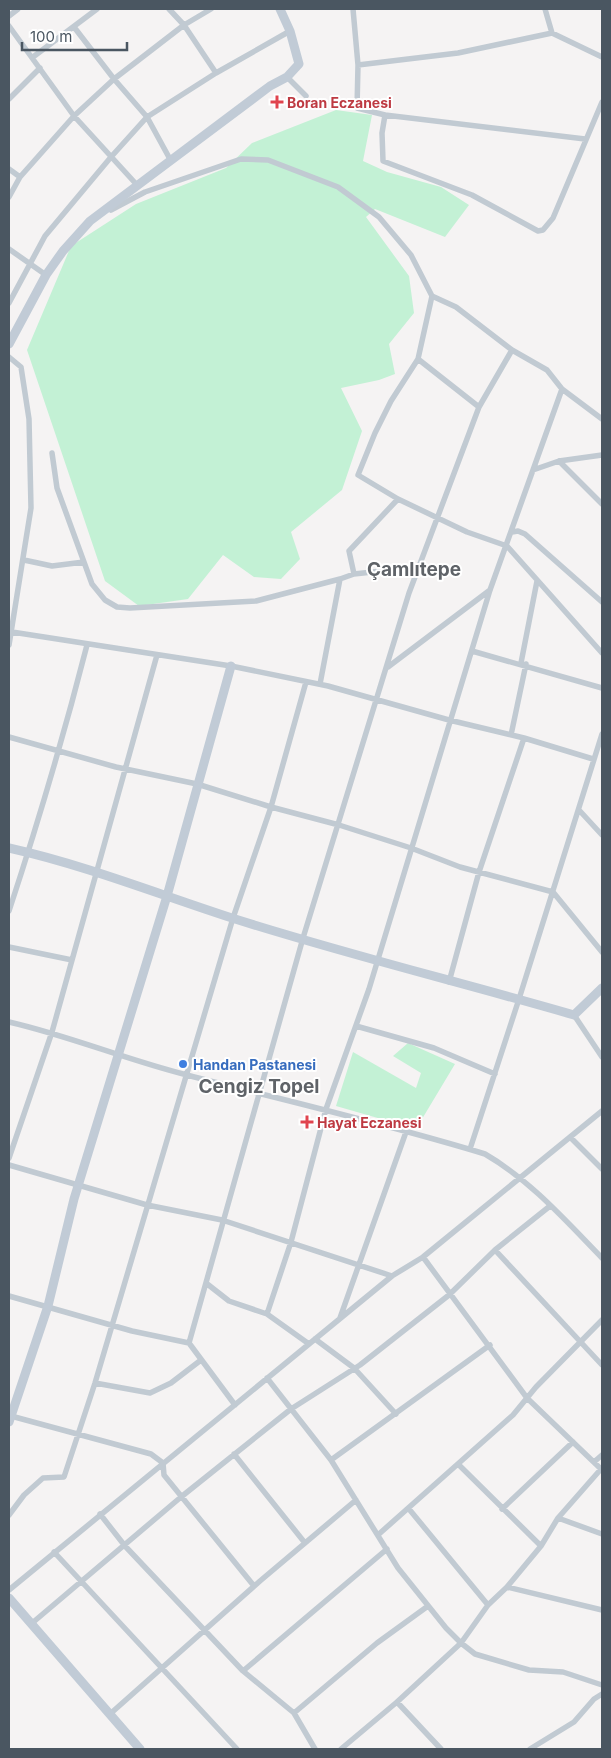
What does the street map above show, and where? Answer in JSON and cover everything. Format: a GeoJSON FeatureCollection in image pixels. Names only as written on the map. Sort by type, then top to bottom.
{"type":"FeatureCollection","features":[{"type":"Feature","properties":{"kind":"street"},"geometry":{"type":"LineString","coordinates":[[9,16],[18,9]]}},
{"type":"Feature","properties":{"kind":"street"},"geometry":{"type":"LineString","coordinates":[[33,57],[97,9]]}},
{"type":"Feature","properties":{"kind":"street"},"geometry":{"type":"LineString","coordinates":[[168,9],[184,25],[216,73]]}},
{"type":"Feature","properties":{"kind":"street"},"geometry":{"type":"LineString","coordinates":[[9,197],[20,177],[74,116],[114,79],[184,25],[211,9]]}},
{"type":"Feature","properties":{"kind":"street"},"geometry":{"type":"LineString","coordinates":[[9,344],[46,275],[63,250],[90,221],[270,86],[287,77],[299,64],[290,31],[280,9]]}},
{"type":"Feature","properties":{"kind":"street"},"geometry":{"type":"LineString","coordinates":[[353,9],[358,66],[357,108],[385,115],[585,139]]}},
{"type":"Feature","properties":{"kind":"street"},"geometry":{"type":"LineString","coordinates":[[545,9],[552,33]]}},
{"type":"Feature","properties":{"kind":"street"},"geometry":{"type":"LineString","coordinates":[[9,26],[74,116],[137,185]]}},
{"type":"Feature","properties":{"kind":"street"},"geometry":{"type":"LineString","coordinates":[[74,26],[114,79],[147,117],[171,161]]}},
{"type":"Feature","properties":{"kind":"street"},"geometry":{"type":"LineString","coordinates":[[9,303],[45,236],[110,157],[147,117],[216,73],[290,31]]}},
{"type":"Feature","properties":{"kind":"street"},"geometry":{"type":"LineString","coordinates":[[358,66],[458,53],[552,33],[602,57]]}},
{"type":"Feature","properties":{"kind":"street"},"geometry":{"type":"LineString","coordinates":[[9,99],[40,68]]}},
{"type":"Feature","properties":{"kind":"street"},"geometry":{"type":"LineString","coordinates":[[287,77],[306,96]]}},
{"type":"Feature","properties":{"kind":"street"},"geometry":{"type":"LineString","coordinates":[[385,115],[382,133],[383,161],[472,195],[538,231],[543,230],[553,218],[602,102]]}},
{"type":"Feature","properties":{"kind":"street"},"geometry":{"type":"LineString","coordinates":[[90,221],[145,192],[241,159],[268,160],[338,187],[379,217],[412,254],[432,296],[418,359],[391,401],[375,433],[358,475],[398,499],[507,546],[602,653]]}},
{"type":"Feature","properties":{"kind":"street"},"geometry":{"type":"LineString","coordinates":[[9,169],[20,177]]}},
{"type":"Feature","properties":{"kind":"street"},"geometry":{"type":"LineString","coordinates":[[9,249],[46,275]]}},
{"type":"Feature","properties":{"kind":"street"},"geometry":{"type":"LineString","coordinates":[[432,296],[456,307],[512,350],[547,370],[562,389],[602,419]]}},
{"type":"Feature","properties":{"kind":"street"},"geometry":{"type":"LineString","coordinates":[[189,1343],[258,1092],[303,938],[418,568],[439,518],[479,407],[512,350]]}},
{"type":"Feature","properties":{"kind":"street"},"geometry":{"type":"LineString","coordinates":[[9,358],[21,367],[29,419],[31,508],[9,645]]}},
{"type":"Feature","properties":{"kind":"street"},"geometry":{"type":"LineString","coordinates":[[418,359],[479,407]]}},
{"type":"Feature","properties":{"kind":"street"},"geometry":{"type":"LineString","coordinates":[[267,1314],[292,1242],[326,1109],[378,960],[449,720],[490,590],[562,389]]}},
{"type":"Feature","properties":{"kind":"street"},"geometry":{"type":"LineString","coordinates":[[52,453],[57,488],[92,584],[105,600],[117,607],[130,608],[256,601],[354,574],[418,568]]}},
{"type":"Feature","properties":{"kind":"street"},"geometry":{"type":"LineString","coordinates":[[533,470],[559,461],[602,455]]}},
{"type":"Feature","properties":{"kind":"street"},"geometry":{"type":"LineString","coordinates":[[559,461],[602,504]]}},
{"type":"Feature","properties":{"kind":"street"},"geometry":{"type":"LineString","coordinates":[[354,574],[349,551],[398,499]]}},
{"type":"Feature","properties":{"kind":"street"},"geometry":{"type":"LineString","coordinates":[[512,532],[518,531],[525,534],[602,602]]}},
{"type":"Feature","properties":{"kind":"street"},"geometry":{"type":"LineString","coordinates":[[24,560],[52,566],[84,562]]}},
{"type":"Feature","properties":{"kind":"street"},"geometry":{"type":"LineString","coordinates":[[320,684],[340,579]]}},
{"type":"Feature","properties":{"kind":"street"},"geometry":{"type":"LineString","coordinates":[[512,735],[537,581]]}},
{"type":"Feature","properties":{"kind":"street"},"geometry":{"type":"LineString","coordinates":[[388,667],[490,590]]}},
{"type":"Feature","properties":{"kind":"street"},"geometry":{"type":"LineString","coordinates":[[12,632],[231,666],[320,684],[449,720],[524,738],[593,759]]}},
{"type":"Feature","properties":{"kind":"street"},"geometry":{"type":"LineString","coordinates":[[9,911],[60,751],[86,645]]}},
{"type":"Feature","properties":{"kind":"street"},"geometry":{"type":"LineString","coordinates":[[472,651],[524,664],[602,688]]}},
{"type":"Feature","properties":{"kind":"street"},"geometry":{"type":"LineString","coordinates":[[9,1158],[52,1032],[157,655]]}},
{"type":"Feature","properties":{"kind":"street"},"geometry":{"type":"LineString","coordinates":[[231,666],[167,896],[78,1185],[48,1306],[9,1418],[151,1454],[162,1463],[164,1475],[254,1586]]}},
{"type":"Feature","properties":{"kind":"street"},"geometry":{"type":"LineString","coordinates":[[9,1515],[24,1495],[43,1478],[64,1477],[95,1383],[233,918],[271,807],[306,682]]}},
{"type":"Feature","properties":{"kind":"street"},"geometry":{"type":"LineString","coordinates":[[470,1149],[554,892],[602,734]]}},
{"type":"Feature","properties":{"kind":"street"},"geometry":{"type":"LineString","coordinates":[[9,738],[197,784],[412,848],[460,868],[554,892],[602,952]]}},
{"type":"Feature","properties":{"kind":"street"},"geometry":{"type":"LineString","coordinates":[[448,982],[479,872],[524,738]]}},
{"type":"Feature","properties":{"kind":"street"},"geometry":{"type":"LineString","coordinates":[[578,810],[602,835]]}},
{"type":"Feature","properties":{"kind":"street"},"geometry":{"type":"LineString","coordinates":[[9,848],[29,852],[233,918],[448,982],[519,999],[574,1015],[602,1057]]}},
{"type":"Feature","properties":{"kind":"street"},"geometry":{"type":"LineString","coordinates":[[9,946],[72,960]]}},
{"type":"Feature","properties":{"kind":"street"},"geometry":{"type":"LineString","coordinates":[[574,1015],[602,988]]}},
{"type":"Feature","properties":{"kind":"street"},"geometry":{"type":"LineString","coordinates":[[9,1022],[52,1032],[119,1056],[186,1075],[326,1109],[470,1149],[492,1158],[520,1178],[602,1258]]}},
{"type":"Feature","properties":{"kind":"street"},"geometry":{"type":"LineString","coordinates":[[356,1026],[434,1048],[495,1074]]}},
{"type":"Feature","properties":{"kind":"street"},"geometry":{"type":"LineString","coordinates":[[9,1590],[340,1318],[392,1276],[423,1257],[602,1111]]}},
{"type":"Feature","properties":{"kind":"street"},"geometry":{"type":"LineString","coordinates":[[340,1318],[406,1132]]}},
{"type":"Feature","properties":{"kind":"street"},"geometry":{"type":"LineString","coordinates":[[570,1137],[602,1169]]}},
{"type":"Feature","properties":{"kind":"street"},"geometry":{"type":"LineString","coordinates":[[9,1165],[147,1205],[222,1220],[392,1276]]}},
{"type":"Feature","properties":{"kind":"street"},"geometry":{"type":"LineString","coordinates":[[31,1624],[126,1546],[181,1496],[291,1409],[354,1368],[449,1295],[495,1250],[550,1206]]}},
{"type":"Feature","properties":{"kind":"street"},"geometry":{"type":"LineString","coordinates":[[495,1250],[602,1365]]}},
{"type":"Feature","properties":{"kind":"street"},"geometry":{"type":"LineString","coordinates":[[344,1748],[461,1643],[488,1605],[507,1587],[541,1546],[558,1518],[602,1470],[527,1398],[490,1344],[449,1295],[423,1257]]}},
{"type":"Feature","properties":{"kind":"street"},"geometry":{"type":"LineString","coordinates":[[206,1283],[229,1301],[267,1314],[309,1344]]}},
{"type":"Feature","properties":{"kind":"street"},"geometry":{"type":"LineString","coordinates":[[9,1296],[111,1325],[189,1343],[235,1404]]}},
{"type":"Feature","properties":{"kind":"street"},"geometry":{"type":"LineString","coordinates":[[379,1534],[459,1465],[513,1415],[602,1320]]}},
{"type":"Feature","properties":{"kind":"street"},"geometry":{"type":"LineString","coordinates":[[315,1339],[354,1368],[396,1414]]}},
{"type":"Feature","properties":{"kind":"street"},"geometry":{"type":"LineString","coordinates":[[331,1460],[490,1344]]}},
{"type":"Feature","properties":{"kind":"street"},"geometry":{"type":"LineString","coordinates":[[95,1383],[150,1392],[171,1383],[201,1360]]}},
{"type":"Feature","properties":{"kind":"street"},"geometry":{"type":"LineString","coordinates":[[267,1378],[331,1460],[379,1534],[398,1568],[461,1643],[474,1654],[529,1670],[563,1672],[602,1685]]}},
{"type":"Feature","properties":{"kind":"street"},"geometry":{"type":"LineString","coordinates":[[502,1508],[573,1442]]}},
{"type":"Feature","properties":{"kind":"street"},"geometry":{"type":"LineString","coordinates":[[234,1454],[305,1543]]}},
{"type":"Feature","properties":{"kind":"street"},"geometry":{"type":"LineString","coordinates":[[594,1462],[602,1455]]}},
{"type":"Feature","properties":{"kind":"street"},"geometry":{"type":"LineString","coordinates":[[459,1465],[541,1546]]}},
{"type":"Feature","properties":{"kind":"street"},"geometry":{"type":"LineString","coordinates":[[110,1714],[254,1586],[356,1500]]}},
{"type":"Feature","properties":{"kind":"street"},"geometry":{"type":"LineString","coordinates":[[409,1509],[488,1605]]}},
{"type":"Feature","properties":{"kind":"street"},"geometry":{"type":"LineString","coordinates":[[100,1514],[126,1546],[243,1671],[294,1713],[315,1749]]}},
{"type":"Feature","properties":{"kind":"street"},"geometry":{"type":"LineString","coordinates":[[558,1518],[602,1534]]}},
{"type":"Feature","properties":{"kind":"street"},"geometry":{"type":"LineString","coordinates":[[243,1671],[387,1549]]}},
{"type":"Feature","properties":{"kind":"street"},"geometry":{"type":"LineString","coordinates":[[54,1552],[237,1749]]}},
{"type":"Feature","properties":{"kind":"street"},"geometry":{"type":"LineString","coordinates":[[507,1587],[602,1610]]}},
{"type":"Feature","properties":{"kind":"street"},"geometry":{"type":"LineString","coordinates":[[9,1598],[140,1749]]}},
{"type":"Feature","properties":{"kind":"street"},"geometry":{"type":"LineString","coordinates":[[294,1713],[377,1643],[428,1606]]}},
{"type":"Feature","properties":{"kind":"street"},"geometry":{"type":"LineString","coordinates":[[530,1749],[574,1722],[594,1699],[602,1694]]}},
{"type":"Feature","properties":{"kind":"street"},"geometry":{"type":"LineString","coordinates":[[397,1702],[441,1749]]}},
{"type":"Feature","properties":{"kind":"green space"},"geometry":{"type":"Polygon","coordinates":[[[336,110],[372,115],[363,161],[387,172],[441,187],[469,205],[445,237],[375,209],[366,217],[409,276],[414,313],[389,344],[395,374],[379,380],[341,388],[362,431],[342,490],[291,532],[300,559],[281,579],[254,577],[223,555],[188,599],[139,606],[105,581],[27,350],[71,246],[136,204],[226,168],[252,143],[336,110]]]}},
{"type":"Feature","properties":{"kind":"green space"},"geometry":{"type":"Polygon","coordinates":[[[408,1043],[455,1064],[416,1129],[336,1106],[353,1052],[416,1088],[421,1073],[393,1056],[408,1043]]]}},
{"type":"Feature","properties":{"kind":"place","name":"Boran Eczanesi"},"geometry":{"type":"Point","coordinates":[277,102]}},
{"type":"Feature","properties":{"kind":"place","name":"Handan Pastanesi"},"geometry":{"type":"Point","coordinates":[183,1064]}},
{"type":"Feature","properties":{"kind":"place","name":"Hayat Eczanesi"},"geometry":{"type":"Point","coordinates":[307,1122]}},
{"type":"Feature","properties":{"kind":"district","name":"Çamlıtepe"},"geometry":{"type":"Point","coordinates":[414,569]}},
{"type":"Feature","properties":{"kind":"district","name":"Cengiz Topel"},"geometry":{"type":"Point","coordinates":[259,1086]}}]}
